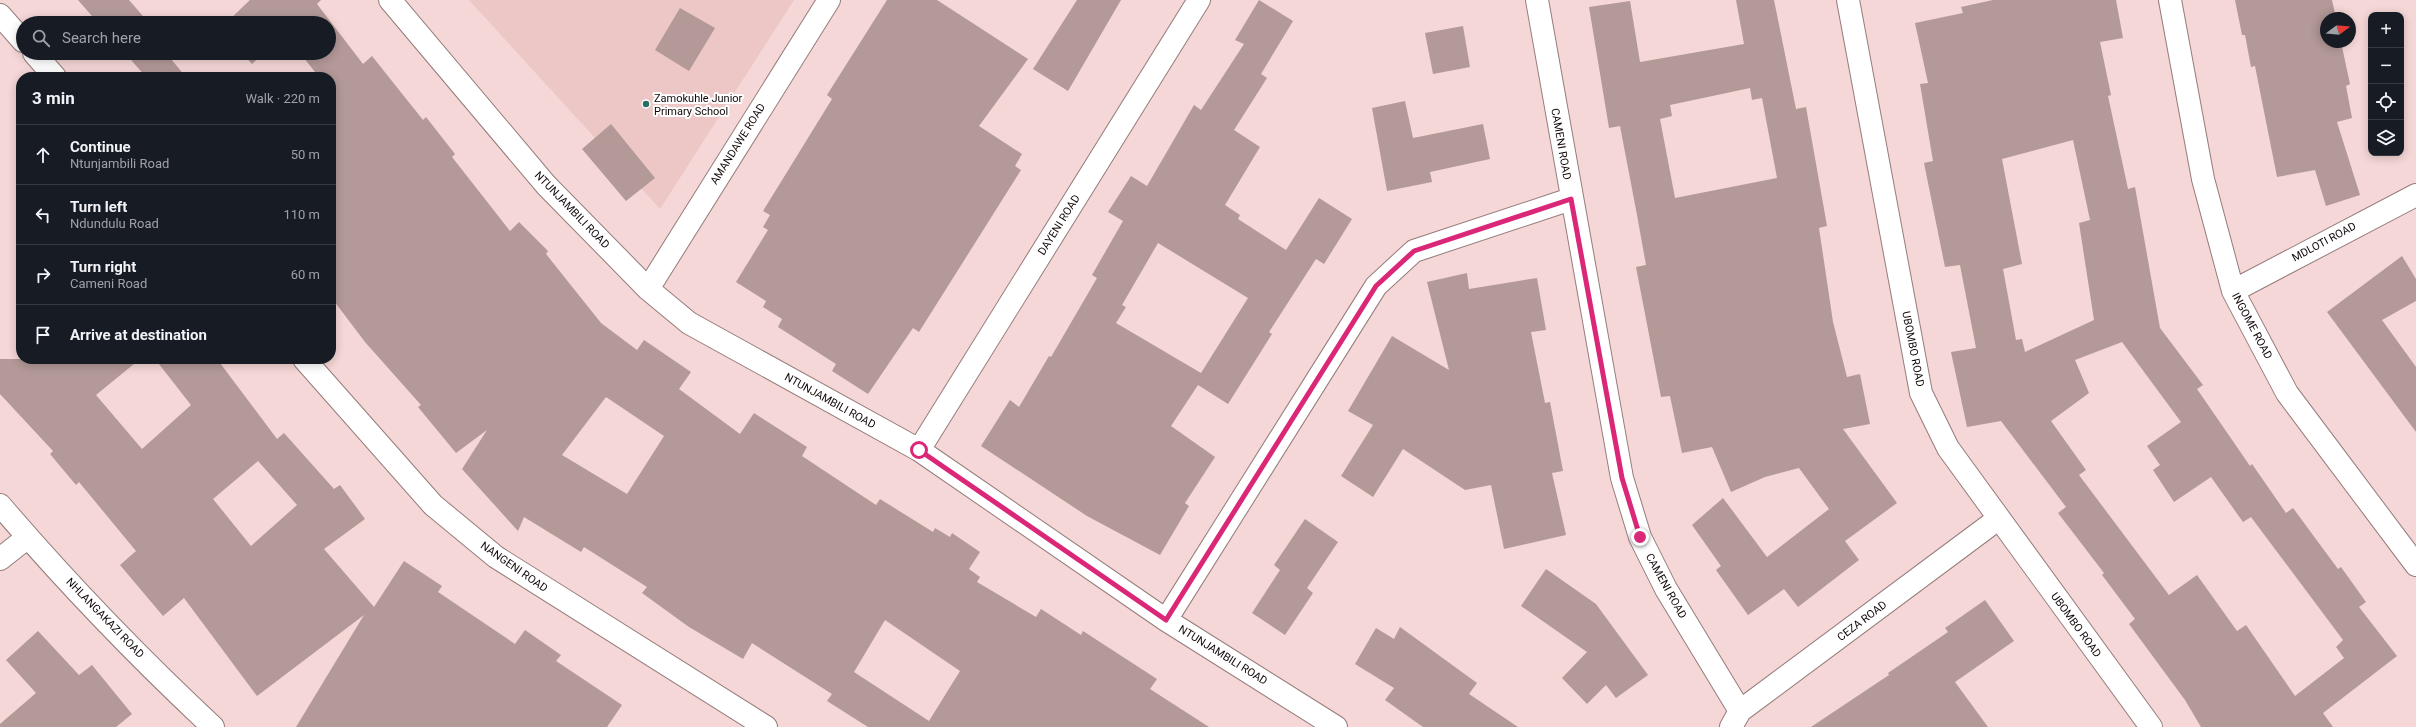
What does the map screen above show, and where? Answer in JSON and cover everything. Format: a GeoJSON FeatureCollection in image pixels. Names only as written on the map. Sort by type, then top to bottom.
{"type":"FeatureCollection","features":[{"type":"Feature","properties":{"kind":"street","name":"NTUNJAMBILI ROAD"},"geometry":{"type":"LineString","coordinates":[[390,0],[546,186],[648,288],[689,323],[919,450],[1166,620],[1336,727]]}},
{"type":"Feature","properties":{"kind":"street","name":"AMANDAWE ROAD"},"geometry":{"type":"LineString","coordinates":[[648,288],[829,0]]}},
{"type":"Feature","properties":{"kind":"street","name":"DAYENI ROAD"},"geometry":{"type":"LineString","coordinates":[[919,450],[1199,0]]}},
{"type":"Feature","properties":{"kind":"street","name":"CAMENI ROAD"},"geometry":{"type":"LineString","coordinates":[[1537,0],[1571,199],[1622,478],[1640,537],[1666,589],[1736,719]]}},
{"type":"Feature","properties":{"kind":"street","name":"UBOMBO ROAD"},"geometry":{"type":"LineString","coordinates":[[1848,0],[1921,393],[1948,448],[2150,727]]}},
{"type":"Feature","properties":{"kind":"street","name":"INGOME ROAD"},"geometry":{"type":"LineString","coordinates":[[2170,0],[2203,179],[2233,291],[2287,393],[2416,565]]}},
{"type":"Feature","properties":{"kind":"street"},"geometry":{"type":"LineString","coordinates":[[0,15],[16,33]]}},
{"type":"Feature","properties":{"kind":"street"},"geometry":{"type":"LineString","coordinates":[[40,60],[51,72]]}},
{"type":"Feature","properties":{"kind":"street","name":"MDLOTI ROAD"},"geometry":{"type":"LineString","coordinates":[[2233,291],[2416,194]]}},
{"type":"Feature","properties":{"kind":"street"},"geometry":{"type":"LineString","coordinates":[[1166,620],[1376,286],[1414,251],[1571,199]]}},
{"type":"Feature","properties":{"kind":"street","name":"NANGENI ROAD"},"geometry":{"type":"LineString","coordinates":[[308,364],[433,504],[496,557],[766,727]]}},
{"type":"Feature","properties":{"kind":"street","name":"NHLANGAKAZI ROAD"},"geometry":{"type":"LineString","coordinates":[[0,505],[28,537],[174,691],[213,727]]}},
{"type":"Feature","properties":{"kind":"street","name":"CEZA ROAD"},"geometry":{"type":"LineString","coordinates":[[1736,719],[1998,519]]}},
{"type":"Feature","properties":{"kind":"street"},"geometry":{"type":"LineString","coordinates":[[0,559],[28,537]]}},
{"type":"Feature","properties":{"kind":"shaded area","name":"Zamokuhle Junior Primary School"},"geometry":{"type":"Polygon","coordinates":[[[469,0],[794,0],[660,209],[469,0]]]}},
{"type":"Feature","properties":{"kind":"building"},"geometry":{"type":"Polygon","coordinates":[[[78,0],[129,0],[143,16],[92,16],[78,0]]]}},
{"type":"Feature","properties":{"kind":"building"},"geometry":{"type":"Polygon","coordinates":[[[250,0],[321,0],[317,4],[326,16],[233,16],[250,0]]]}},
{"type":"Feature","properties":{"kind":"building"},"geometry":{"type":"Polygon","coordinates":[[[887,0],[937,0],[1028,59],[979,126],[1022,154],[1015,166],[1021,170],[919,332],[913,328],[868,394],[832,371],[836,364],[778,327],[782,319],[763,307],[766,301],[736,282],[768,230],[763,227],[770,215],[763,211],[832,99],[827,95],[887,0]]]}},
{"type":"Feature","properties":{"kind":"building"},"geometry":{"type":"Polygon","coordinates":[[[1077,0],[1121,0],[1068,91],[1033,69],[1077,0]]]}},
{"type":"Feature","properties":{"kind":"building"},"geometry":{"type":"Polygon","coordinates":[[[1259,0],[1293,21],[1261,74],[1267,78],[1234,130],[1260,147],[1225,205],[1240,215],[1238,219],[1286,250],[1319,198],[1352,219],[1324,264],[1316,259],[1269,332],[1272,334],[1228,404],[1198,385],[1171,426],[1215,457],[1185,503],[1189,506],[1160,555],[1087,516],[981,446],[1010,400],[1019,407],[1049,356],[1051,357],[1097,278],[1092,275],[1123,221],[1108,212],[1131,176],[1147,186],[1194,105],[1201,110],[1244,44],[1235,40],[1259,0]],[[1158,243],[1122,305],[1126,307],[1116,323],[1201,373],[1248,298],[1158,243]]]}},
{"type":"Feature","properties":{"kind":"building"},"geometry":{"type":"Polygon","coordinates":[[[1736,0],[1774,0],[1796,109],[1806,107],[1827,226],[1819,228],[1833,322],[1847,377],[1860,374],[1870,424],[1843,429],[1897,503],[1845,541],[1859,560],[1798,607],[1784,589],[1748,615],[1716,570],[1721,566],[1692,525],[1723,498],[1767,557],[1829,509],[1799,468],[1765,477],[1731,492],[1712,447],[1682,453],[1670,396],[1661,397],[1636,267],[1646,265],[1637,215],[1620,126],[1609,128],[1589,7],[1630,1],[1640,62],[1744,44],[1736,0]],[[1750,88],[1670,105],[1672,116],[1660,119],[1675,198],[1777,178],[1762,98],[1752,100],[1750,88]]]}},
{"type":"Feature","properties":{"kind":"building"},"geometry":{"type":"Polygon","coordinates":[[[1993,0],[2116,0],[2123,38],[2100,42],[2111,95],[2108,96],[2128,189],[2135,187],[2160,328],[2203,385],[2197,389],[2250,466],[2252,464],[2286,513],[2293,508],[2338,569],[2341,567],[2366,602],[2359,607],[2397,656],[2323,713],[2333,727],[2201,727],[2185,700],[2129,624],[2135,619],[2102,575],[2104,573],[2058,513],[2066,507],[2001,421],[1967,427],[1951,352],[1976,348],[1960,265],[1945,267],[1924,163],[1933,161],[1920,84],[1928,83],[1915,23],[1963,13],[1961,7],[1993,0]],[[2073,140],[2002,159],[2022,264],[2003,269],[2016,340],[2022,339],[2025,352],[2094,320],[2079,223],[2090,220],[2073,140]],[[2122,342],[2075,360],[2089,393],[2051,421],[2086,470],[2079,475],[2169,595],[2197,575],[2237,631],[2246,625],[2295,696],[2344,658],[2336,647],[2343,640],[2251,517],[2243,522],[2211,477],[2174,502],[2153,470],[2160,465],[2147,446],[2181,422],[2122,342]]]}},
{"type":"Feature","properties":{"kind":"building"},"geometry":{"type":"Polygon","coordinates":[[[2235,0],[2332,0],[2335,12],[2320,12],[2320,48],[2342,48],[2350,84],[2346,86],[2352,118],[2337,122],[2360,195],[2326,206],[2315,170],[2277,177],[2255,66],[2251,67],[2245,35],[2242,35],[2235,0]]]}},
{"type":"Feature","properties":{"kind":"building"},"geometry":{"type":"Polygon","coordinates":[[[680,8],[715,28],[689,71],[655,50],[680,8]]]}},
{"type":"Feature","properties":{"kind":"building"},"geometry":{"type":"Polygon","coordinates":[[[1463,26],[1470,67],[1433,74],[1425,33],[1463,26]]]}},
{"type":"Feature","properties":{"kind":"building"},"geometry":{"type":"Polygon","coordinates":[[[336,29],[363,64],[372,56],[423,120],[426,117],[455,154],[452,157],[510,231],[519,222],[548,251],[546,254],[601,323],[637,350],[644,340],[691,372],[679,389],[740,434],[754,413],[807,447],[802,456],[876,505],[880,499],[933,532],[935,528],[950,537],[952,533],[980,552],[969,569],[980,577],[977,582],[1036,617],[1041,609],[1081,635],[1083,631],[1157,679],[1150,689],[1209,727],[868,727],[827,701],[832,694],[752,643],[743,659],[689,627],[642,593],[647,587],[584,547],[581,552],[524,517],[518,531],[462,469],[487,430],[456,453],[418,407],[421,405],[365,342],[336,304],[336,72],[315,72],[306,60],[336,60],[336,29]],[[606,397],[562,455],[627,494],[664,436],[606,397]],[[885,620],[854,672],[929,721],[960,671],[885,620]]]}},
{"type":"Feature","properties":{"kind":"building"},"geometry":{"type":"Polygon","coordinates":[[[131,60],[172,60],[182,72],[142,72],[131,60]]]}},
{"type":"Feature","properties":{"kind":"building"},"geometry":{"type":"Polygon","coordinates":[[[248,60],[256,60],[252,64],[248,60]]]}},
{"type":"Feature","properties":{"kind":"building"},"geometry":{"type":"Polygon","coordinates":[[[1405,101],[1413,138],[1483,124],[1490,159],[1430,172],[1432,182],[1387,191],[1372,108],[1405,101]]]}},
{"type":"Feature","properties":{"kind":"building"},"geometry":{"type":"Polygon","coordinates":[[[611,124],[655,178],[626,201],[582,149],[611,124]]]}},
{"type":"Feature","properties":{"kind":"building"},"geometry":{"type":"Polygon","coordinates":[[[2402,256],[2416,279],[2416,301],[2382,320],[2416,367],[2416,432],[2327,312],[2402,256]]]}},
{"type":"Feature","properties":{"kind":"building"},"geometry":{"type":"Polygon","coordinates":[[[1467,273],[1469,289],[1537,278],[1546,330],[1531,332],[1545,403],[1550,402],[1563,471],[1552,473],[1566,535],[1504,549],[1491,485],[1465,490],[1403,449],[1373,497],[1341,476],[1373,425],[1348,411],[1392,336],[1449,370],[1427,282],[1467,273]]]}},
{"type":"Feature","properties":{"kind":"building"},"geometry":{"type":"Polygon","coordinates":[[[0,359],[16,359],[16,364],[134,364],[96,395],[142,449],[191,405],[159,364],[221,364],[277,439],[284,433],[334,489],[340,485],[365,519],[324,549],[374,607],[404,561],[442,586],[438,592],[515,644],[525,630],[561,655],[556,661],[622,705],[607,727],[296,727],[364,615],[257,696],[184,598],[163,616],[120,565],[136,551],[79,482],[76,485],[50,454],[53,451],[0,394],[0,359]],[[258,461],[213,499],[251,546],[297,505],[258,461]]]}},
{"type":"Feature","properties":{"kind":"building"},"geometry":{"type":"Polygon","coordinates":[[[1305,519],[1338,542],[1307,588],[1313,593],[1285,635],[1252,613],[1280,570],[1274,565],[1305,519]]]}},
{"type":"Feature","properties":{"kind":"building"},"geometry":{"type":"Polygon","coordinates":[[[1546,569],[1596,604],[1648,675],[1616,698],[1606,685],[1587,704],[1562,678],[1587,652],[1521,606],[1546,569]]]}},
{"type":"Feature","properties":{"kind":"building"},"geometry":{"type":"Polygon","coordinates":[[[1985,600],[2014,641],[1955,682],[1988,727],[1811,727],[1889,675],[1888,673],[1948,632],[1945,628],[1985,600]]]}},
{"type":"Feature","properties":{"kind":"building"},"geometry":{"type":"Polygon","coordinates":[[[1400,627],[1477,683],[1469,694],[1518,727],[1423,727],[1385,700],[1394,688],[1355,664],[1376,628],[1394,639],[1400,627]]]}},
{"type":"Feature","properties":{"kind":"building"},"geometry":{"type":"Polygon","coordinates":[[[38,631],[79,675],[92,665],[132,714],[116,727],[0,727],[0,724],[36,693],[6,660],[38,631]]]}},
{"type":"Feature","properties":{"kind":"place","name":"Zamokuhle Junior Primary School"},"geometry":{"type":"Point","coordinates":[646,104]}},
{"type":"Feature","properties":{"kind":"route"},"geometry":{"type":"LineString","coordinates":[[919,450],[1166,620],[1376,286],[1414,251],[1571,199],[1622,478],[1640,537]]}}]}
